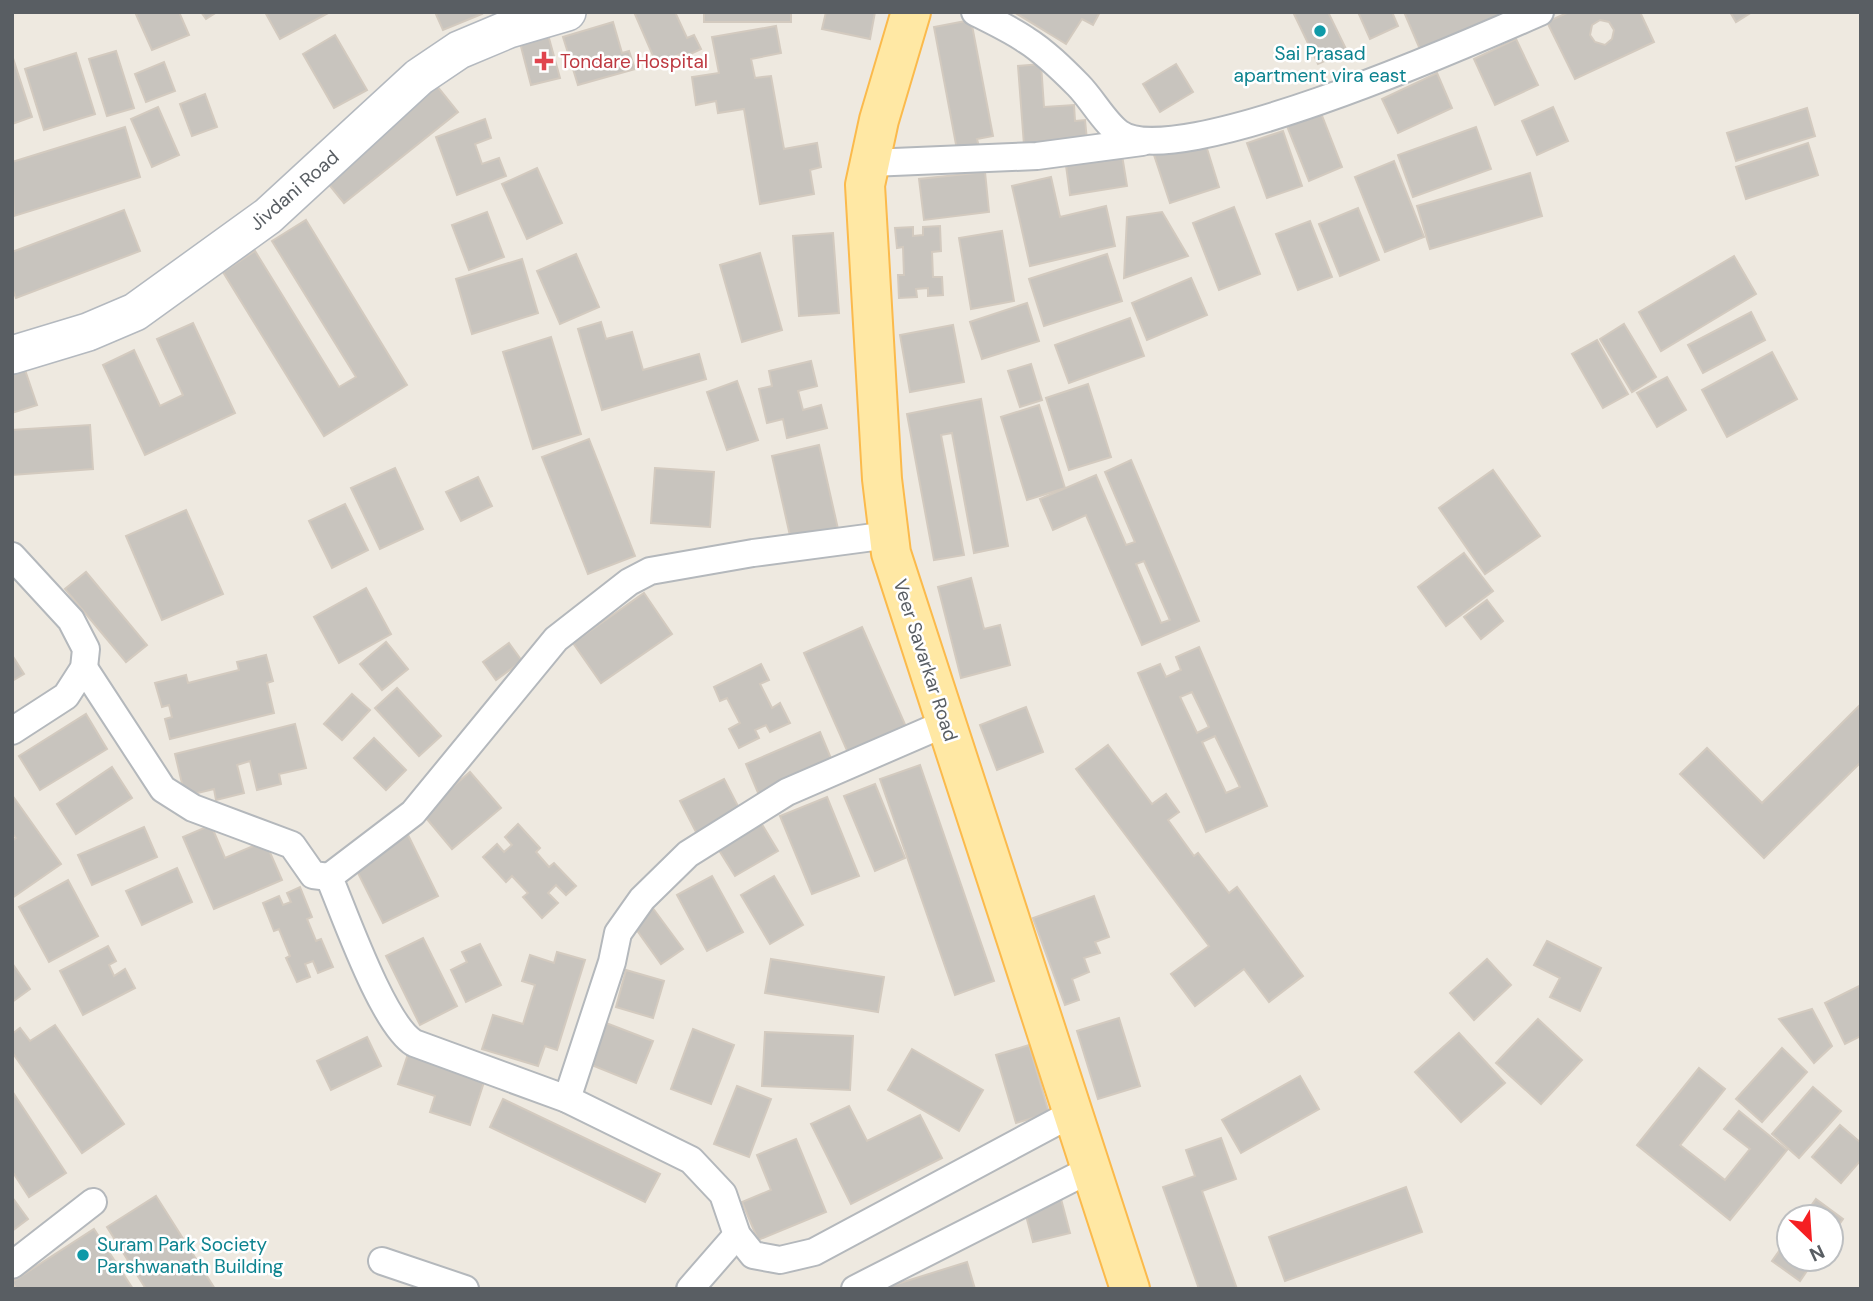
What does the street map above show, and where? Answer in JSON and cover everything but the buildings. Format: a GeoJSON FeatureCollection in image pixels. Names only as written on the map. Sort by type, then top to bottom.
{"type":"FeatureCollection","features":[{"type":"Feature","properties":{"kind":"main road","name":"Jivdani Road"},"geometry":{"type":"LineString","coordinates":[[12,355],[88,332],[135,312],[268,216],[419,77],[505,21],[567,12]]}},
{"type":"Feature","properties":{"kind":"main road","name":"Veer Savarkar Road"},"geometry":{"type":"LineString","coordinates":[[911,12],[879,120],[864,185],[881,479],[888,536],[891,553],[1130,1289]]}},
{"type":"Feature","properties":{"kind":"street"},"geometry":{"type":"LineString","coordinates":[[975,12],[1028,40],[1080,86],[1119,134],[1142,142]]}},
{"type":"Feature","properties":{"kind":"street"},"geometry":{"type":"LineString","coordinates":[[870,163],[1037,156],[1185,138],[1324,101],[1540,12]]}},
{"type":"Feature","properties":{"kind":"street"},"geometry":{"type":"LineString","coordinates":[[84,668],[163,789],[193,808],[292,845],[313,875],[329,877],[413,813],[556,639],[629,582],[650,571],[753,553],[888,536]]}},
{"type":"Feature","properties":{"kind":"street"},"geometry":{"type":"LineString","coordinates":[[12,556],[71,620],[86,649],[84,668],[66,695],[12,731]]}},
{"type":"Feature","properties":{"kind":"street"},"geometry":{"type":"LineString","coordinates":[[567,1099],[612,962],[618,933],[642,899],[688,854],[787,792],[946,723]]}},
{"type":"Feature","properties":{"kind":"street"},"geometry":{"type":"LineString","coordinates":[[329,877],[388,1014],[405,1037],[414,1043],[567,1099],[691,1160],[723,1194],[737,1235],[753,1255],[780,1260],[814,1252],[1073,1113]]}},
{"type":"Feature","properties":{"kind":"street"},"geometry":{"type":"LineString","coordinates":[[855,1289],[1091,1169]]}},
{"type":"Feature","properties":{"kind":"street"},"geometry":{"type":"LineString","coordinates":[[12,1265],[93,1202]]}},
{"type":"Feature","properties":{"kind":"street"},"geometry":{"type":"LineString","coordinates":[[690,1289],[737,1235]]}},
{"type":"Feature","properties":{"kind":"street"},"geometry":{"type":"LineString","coordinates":[[382,1261],[465,1289]]}},
{"type":"Feature","properties":{"kind":"place","name":"Sai Prasad apartment vira east"},"geometry":{"type":"Point","coordinates":[1320,31]}},
{"type":"Feature","properties":{"kind":"place","name":"Tondare Hospital"},"geometry":{"type":"Point","coordinates":[544,61]}},
{"type":"Feature","properties":{"kind":"place","name":"Suram Park Society Parshwanath Building"},"geometry":{"type":"Point","coordinates":[83,1255]}}]}
